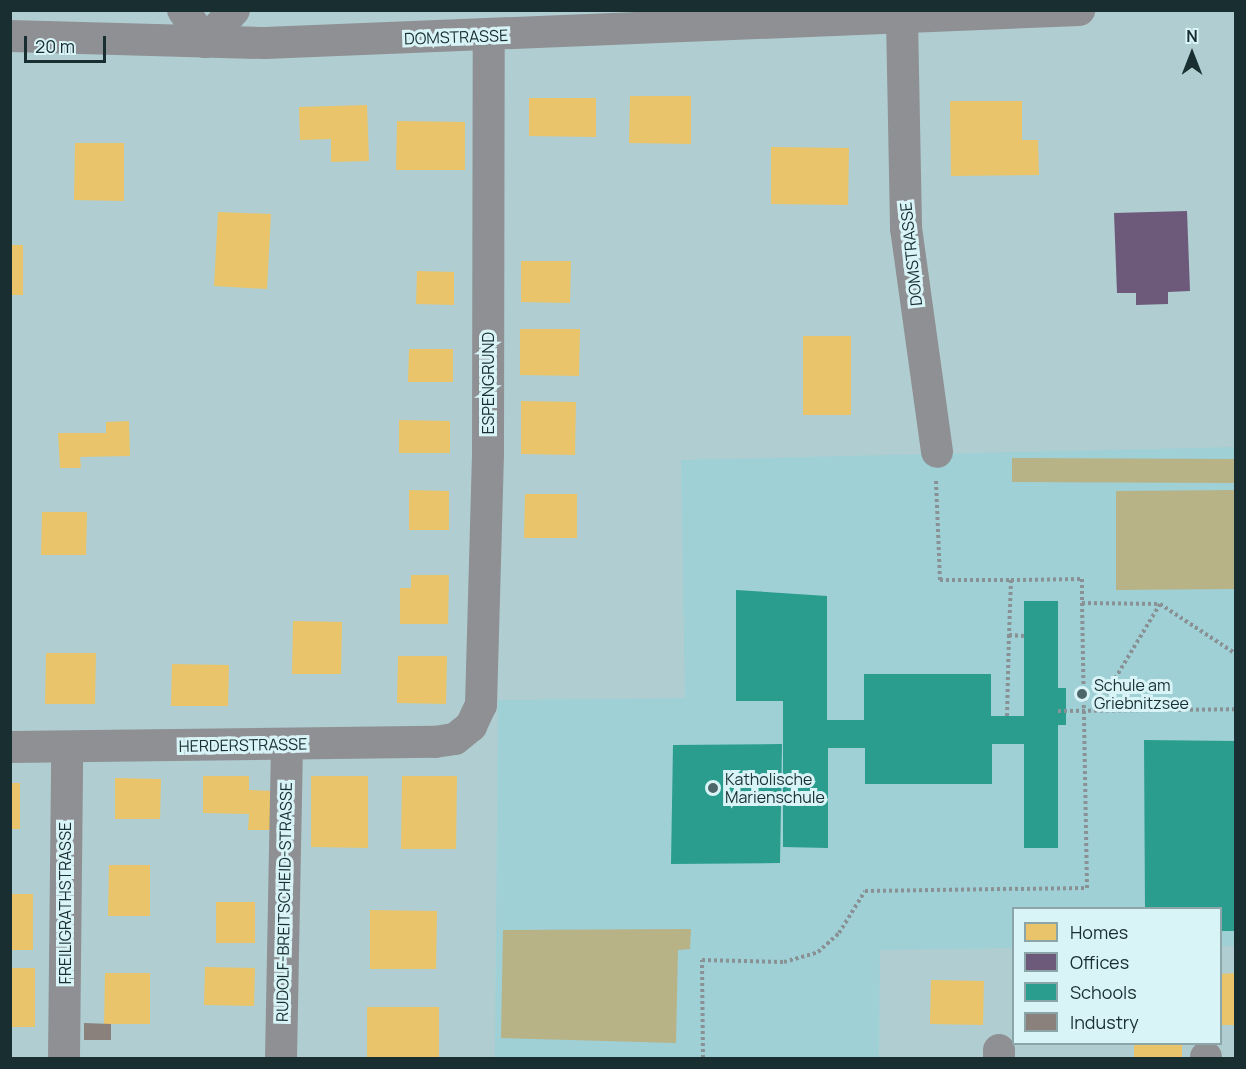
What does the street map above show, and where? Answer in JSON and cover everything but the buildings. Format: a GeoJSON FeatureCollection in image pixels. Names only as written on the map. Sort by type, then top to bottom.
{"type":"FeatureCollection","features":[{"type":"Feature","properties":{"kind":"street"},"geometry":{"type":"LineString","coordinates":[[183,10],[205,42],[234,10]]}},
{"type":"Feature","properties":{"kind":"street","name":"DOMSTRASSE"},"geometry":{"type":"LineString","coordinates":[[10,36],[205,42],[489,36],[1079,10]]}},
{"type":"Feature","properties":{"kind":"street","name":"DOMSTRASSE"},"geometry":{"type":"LineString","coordinates":[[902,18],[906,228],[937,452]]}},
{"type":"Feature","properties":{"kind":"street","name":"ESPENGRUND"},"geometry":{"type":"LineString","coordinates":[[471,726],[481,705],[488,464],[489,36]]}},
{"type":"Feature","properties":{"kind":"street","name":"HERDERSTRASSE"},"geometry":{"type":"LineString","coordinates":[[10,747],[435,742],[455,738],[471,726]]}},
{"type":"Feature","properties":{"kind":"street","name":"RUDOLF-BREITSCHEID-STRASSE"},"geometry":{"type":"LineString","coordinates":[[280,1059],[287,744]]}},
{"type":"Feature","properties":{"kind":"street","name":"FREILIGRATHSTRASSE"},"geometry":{"type":"LineString","coordinates":[[64,1059],[67,747]]}},
{"type":"Feature","properties":{"kind":"path"},"geometry":{"type":"LineString","coordinates":[[703,1059],[702,960],[784,962],[818,952],[839,933],[865,891],[1087,888],[1087,711],[1082,579],[940,580],[937,452]]}},
{"type":"Feature","properties":{"kind":"path"},"geometry":{"type":"LineString","coordinates":[[1007,716],[1011,579]]}},
{"type":"Feature","properties":{"kind":"path"},"geometry":{"type":"LineString","coordinates":[[1082,603],[1160,604],[1236,654]]}},
{"type":"Feature","properties":{"kind":"path"},"geometry":{"type":"LineString","coordinates":[[1096,710],[1160,604]]}},
{"type":"Feature","properties":{"kind":"path"},"geometry":{"type":"LineString","coordinates":[[1010,634],[1024,636]]}},
{"type":"Feature","properties":{"kind":"path"},"geometry":{"type":"LineString","coordinates":[[1058,711],[1236,709]]}},
{"type":"Feature","properties":{"kind":"shaded area","name":"Katholische Marienschule"},"geometry":{"type":"Polygon","coordinates":[[[1235,447],[1235,946],[1222,946],[1222,907],[1012,907],[1012,948],[880,950],[879,1058],[495,1058],[498,700],[685,698],[681,460],[1235,447]]]}},
{"type":"Feature","properties":{"kind":"shaded area"},"geometry":{"type":"Polygon","coordinates":[[[1012,458],[1235,459],[1235,483],[1012,482],[1012,458]]]}},
{"type":"Feature","properties":{"kind":"shaded area"},"geometry":{"type":"Polygon","coordinates":[[[1235,490],[1235,589],[1116,590],[1116,491],[1235,490]]]}},
{"type":"Feature","properties":{"kind":"shaded area"},"geometry":{"type":"Polygon","coordinates":[[[691,929],[690,949],[678,950],[676,1043],[501,1038],[503,930],[691,929]]]}},
{"type":"Feature","properties":{"kind":"place","name":"Schule am Griebnitzsee"},"geometry":{"type":"Point","coordinates":[1082,694]}},
{"type":"Feature","properties":{"kind":"place","name":"Katholische Marienschule"},"geometry":{"type":"Point","coordinates":[713,788]}}]}
